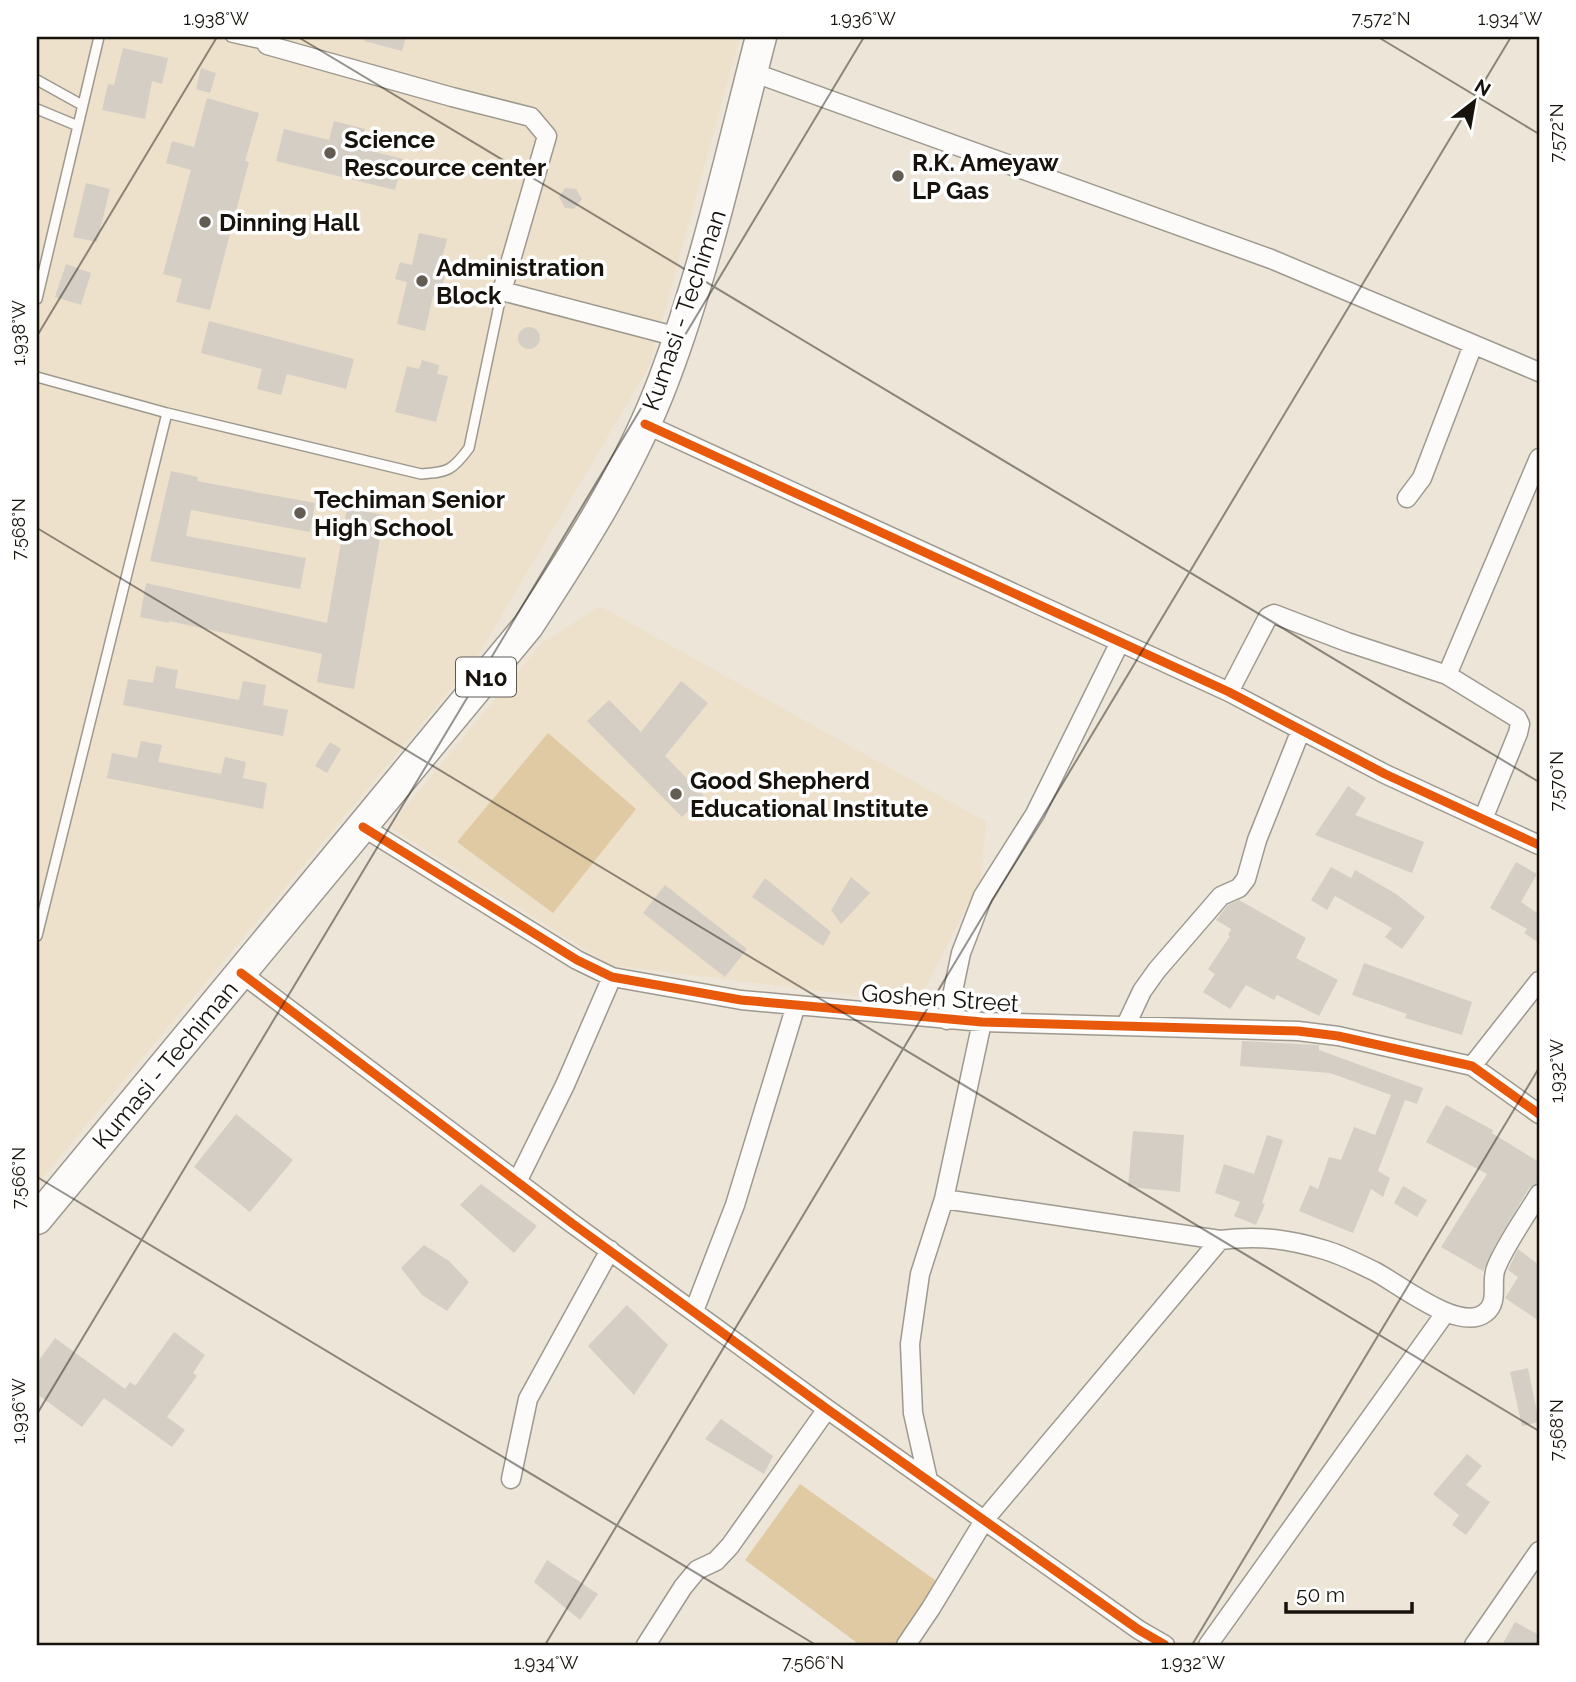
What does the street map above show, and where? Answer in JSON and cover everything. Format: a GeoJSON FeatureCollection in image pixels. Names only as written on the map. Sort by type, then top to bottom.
{"type":"FeatureCollection","features":[{"type":"Feature","properties":{"kind":"highway","name":"Kumasi - Techiman"},"geometry":{"type":"LineString","coordinates":[[37,1219],[528,626],[569,563],[645,424],[664,380],[718,212],[761,37]]}},
{"type":"Feature","properties":{"kind":"street"},"geometry":{"type":"LineString","coordinates":[[267,41],[452,97],[531,117],[547,136],[502,291],[678,337]]}},
{"type":"Feature","properties":{"kind":"street"},"geometry":{"type":"LineString","coordinates":[[752,72],[1271,259],[1539,372]]}},
{"type":"Feature","properties":{"kind":"street"},"geometry":{"type":"LineString","coordinates":[[1407,498],[1422,478],[1473,345]]}},
{"type":"Feature","properties":{"kind":"street"},"geometry":{"type":"LineString","coordinates":[[645,424],[1229,692],[1385,774],[1539,845]]}},
{"type":"Feature","properties":{"kind":"street"},"geometry":{"type":"LineString","coordinates":[[1447,676],[1539,458]]}},
{"type":"Feature","properties":{"kind":"street"},"geometry":{"type":"LineString","coordinates":[[1229,692],[1268,617],[1274,614],[1447,676],[1517,718],[1520,724],[1482,819]]}},
{"type":"Feature","properties":{"kind":"street"},"geometry":{"type":"LineString","coordinates":[[947,1020],[961,953],[983,896],[1035,814],[1120,642]]}},
{"type":"Feature","properties":{"kind":"street"},"geometry":{"type":"LineString","coordinates":[[1126,1026],[1142,991],[1157,970],[1221,896],[1239,888],[1246,878],[1257,840],[1301,730]]}},
{"type":"Feature","properties":{"kind":"street","name":"Goshen Street"},"geometry":{"type":"LineString","coordinates":[[363,827],[577,960],[612,976],[741,1000],[947,1020],[1298,1031],[1338,1036],[1472,1066],[1539,1114]]}},
{"type":"Feature","properties":{"kind":"street"},"geometry":{"type":"LineString","coordinates":[[241,973],[517,1182],[827,1409],[1164,1645]]}},
{"type":"Feature","properties":{"kind":"street"},"geometry":{"type":"LineString","coordinates":[[517,1182],[565,1084],[612,976]]}},
{"type":"Feature","properties":{"kind":"street"},"geometry":{"type":"LineString","coordinates":[[1472,1066],[1539,981]]}},
{"type":"Feature","properties":{"kind":"street"},"geometry":{"type":"LineString","coordinates":[[694,1311],[735,1205],[796,1005]]}},
{"type":"Feature","properties":{"kind":"street"},"geometry":{"type":"LineString","coordinates":[[928,1480],[913,1413],[910,1345],[920,1274],[944,1199],[982,1022]]}},
{"type":"Feature","properties":{"kind":"street"},"geometry":{"type":"LineString","coordinates":[[944,1199],[1220,1240],[1249,1236],[1276,1238],[1327,1251],[1376,1272],[1410,1294],[1446,1312],[1472,1318],[1486,1313],[1494,1301],[1495,1269],[1539,1194]]}},
{"type":"Feature","properties":{"kind":"street"},"geometry":{"type":"LineString","coordinates":[[906,1645],[985,1519],[1220,1240]]}},
{"type":"Feature","properties":{"kind":"street"},"geometry":{"type":"LineString","coordinates":[[511,1479],[528,1399],[610,1250]]}},
{"type":"Feature","properties":{"kind":"street"},"geometry":{"type":"LineString","coordinates":[[1208,1645],[1446,1312]]}},
{"type":"Feature","properties":{"kind":"street"},"geometry":{"type":"LineString","coordinates":[[646,1645],[697,1570],[716,1561],[730,1546],[827,1409]]}},
{"type":"Feature","properties":{"kind":"street"},"geometry":{"type":"LineString","coordinates":[[1474,1645],[1539,1551]]}},
{"type":"Feature","properties":{"kind":"lane"},"geometry":{"type":"LineString","coordinates":[[37,299],[99,37]]}},
{"type":"Feature","properties":{"kind":"lane"},"geometry":{"type":"LineString","coordinates":[[231,37],[267,41]]}},
{"type":"Feature","properties":{"kind":"lane"},"geometry":{"type":"LineString","coordinates":[[37,80],[82,105]]}},
{"type":"Feature","properties":{"kind":"lane"},"geometry":{"type":"LineString","coordinates":[[37,109],[78,126]]}},
{"type":"Feature","properties":{"kind":"lane"},"geometry":{"type":"LineString","coordinates":[[37,377],[167,413],[421,474],[444,472],[458,462],[469,448],[502,291]]}},
{"type":"Feature","properties":{"kind":"lane"},"geometry":{"type":"LineString","coordinates":[[37,936],[167,413]]}},
{"type":"Feature","properties":{"kind":"shaded area","name":"Techiman Senior High School"},"geometry":{"type":"Polygon","coordinates":[[[37,37],[740,37],[649,367],[476,659],[37,1184],[37,37]]]}},
{"type":"Feature","properties":{"kind":"shaded area","name":"Good Shepherd Educational Institute"},"geometry":{"type":"Polygon","coordinates":[[[600,606],[986,822],[981,879],[917,1003],[610,965],[389,827],[541,644],[600,606]]]}},
{"type":"Feature","properties":{"kind":"shaded area"},"geometry":{"type":"Polygon","coordinates":[[[548,733],[636,809],[553,913],[457,842],[548,733]]]}},
{"type":"Feature","properties":{"kind":"shaded area"},"geometry":{"type":"Polygon","coordinates":[[[800,1484],[942,1585],[902,1645],[860,1645],[745,1560],[800,1484]]]}},
{"type":"Feature","properties":{"kind":"building"},"geometry":{"type":"Polygon","coordinates":[[[365,37],[406,37],[402,51],[364,41],[365,37]]]}},
{"type":"Feature","properties":{"kind":"building"},"geometry":{"type":"Polygon","coordinates":[[[123,48],[168,58],[162,84],[152,81],[145,119],[102,110],[108,84],[114,85],[123,48]]]}},
{"type":"Feature","properties":{"kind":"building"},"geometry":{"type":"Polygon","coordinates":[[[201,68],[216,73],[210,93],[196,89],[201,68]]]}},
{"type":"Feature","properties":{"kind":"building","name":"Dinning Hall"},"geometry":{"type":"Polygon","coordinates":[[[207,98],[259,113],[245,161],[249,162],[210,310],[176,302],[182,279],[163,274],[191,170],[166,163],[172,141],[194,147],[207,98]]]}},
{"type":"Feature","properties":{"kind":"building","name":"Science Rescource center"},"geometry":{"type":"Polygon","coordinates":[[[334,121],[365,129],[360,148],[403,159],[395,190],[276,161],[284,129],[329,140],[334,121]]]}},
{"type":"Feature","properties":{"kind":"building"},"geometry":{"type":"Polygon","coordinates":[[[86,183],[110,189],[97,242],[73,237],[86,183]]]}},
{"type":"Feature","properties":{"kind":"building"},"geometry":{"type":"Polygon","coordinates":[[[565,188],[576,189],[582,199],[574,209],[565,208],[559,197],[565,188]]]}},
{"type":"Feature","properties":{"kind":"building","name":"Administration Block"},"geometry":{"type":"Polygon","coordinates":[[[419,233],[447,239],[440,266],[447,267],[439,298],[433,296],[425,331],[397,324],[407,282],[395,279],[400,262],[412,265],[419,233]]]}},
{"type":"Feature","properties":{"kind":"building"},"geometry":{"type":"Polygon","coordinates":[[[66,264],[91,273],[81,305],[55,297],[66,264]]]}},
{"type":"Feature","properties":{"kind":"building"},"geometry":{"type":"Polygon","coordinates":[[[209,321],[354,359],[346,389],[287,374],[281,395],[257,389],[262,369],[201,353],[209,321]]]}},
{"type":"Feature","properties":{"kind":"building"},"geometry":{"type":"Polygon","coordinates":[[[525,327],[533,327],[540,334],[540,342],[533,349],[525,349],[518,342],[518,334],[525,327]]]}},
{"type":"Feature","properties":{"kind":"building"},"geometry":{"type":"Polygon","coordinates":[[[422,360],[439,365],[437,374],[448,376],[436,422],[395,412],[407,366],[419,369],[422,360]]]}},
{"type":"Feature","properties":{"kind":"building"},"geometry":{"type":"Polygon","coordinates":[[[171,471],[198,477],[197,481],[315,503],[310,532],[191,510],[186,536],[306,558],[300,589],[150,561],[171,471]]]}},
{"type":"Feature","properties":{"kind":"building"},"geometry":{"type":"Polygon","coordinates":[[[347,508],[384,515],[354,689],[317,682],[322,654],[140,617],[146,583],[327,623],[347,508]]]}},
{"type":"Feature","properties":{"kind":"building"},"geometry":{"type":"Polygon","coordinates":[[[156,666],[178,670],[175,688],[239,700],[243,681],[266,685],[263,705],[288,710],[283,736],[123,705],[128,679],[153,683],[156,666]]]}},
{"type":"Feature","properties":{"kind":"building"},"geometry":{"type":"Polygon","coordinates":[[[681,681],[708,703],[665,756],[704,796],[682,817],[587,721],[609,700],[641,732],[681,681]]]}},
{"type":"Feature","properties":{"kind":"building"},"geometry":{"type":"Polygon","coordinates":[[[141,741],[162,745],[158,762],[221,774],[225,757],[246,762],[243,778],[267,783],[263,809],[107,778],[112,753],[137,758],[141,741]]]}},
{"type":"Feature","properties":{"kind":"building"},"geometry":{"type":"Polygon","coordinates":[[[330,742],[341,749],[327,773],[315,766],[330,742]]]}},
{"type":"Feature","properties":{"kind":"building"},"geometry":{"type":"Polygon","coordinates":[[[1348,786],[1366,798],[1355,815],[1424,842],[1412,873],[1315,835],[1348,786]]]}},
{"type":"Feature","properties":{"kind":"building"},"geometry":{"type":"Polygon","coordinates":[[[1516,862],[1537,874],[1521,902],[1537,913],[1539,910],[1539,943],[1524,933],[1527,929],[1490,908],[1516,862]]]}},
{"type":"Feature","properties":{"kind":"building"},"geometry":{"type":"Polygon","coordinates":[[[1331,867],[1351,878],[1355,870],[1396,894],[1425,917],[1402,949],[1385,937],[1392,928],[1335,896],[1327,910],[1311,900],[1331,867]]]}},
{"type":"Feature","properties":{"kind":"building"},"geometry":{"type":"Polygon","coordinates":[[[851,877],[870,893],[841,924],[831,910],[851,877]]]}},
{"type":"Feature","properties":{"kind":"building"},"geometry":{"type":"Polygon","coordinates":[[[765,878],[831,932],[823,946],[752,897],[765,878]]]}},
{"type":"Feature","properties":{"kind":"building"},"geometry":{"type":"Polygon","coordinates":[[[665,885],[747,949],[725,977],[643,913],[665,885]]]}},
{"type":"Feature","properties":{"kind":"building"},"geometry":{"type":"Polygon","coordinates":[[[1239,900],[1306,938],[1296,958],[1338,980],[1319,1016],[1277,995],[1274,1000],[1246,985],[1230,1009],[1203,992],[1215,974],[1208,969],[1230,936],[1228,935],[1231,929],[1216,920],[1228,905],[1239,900]]]}},
{"type":"Feature","properties":{"kind":"building"},"geometry":{"type":"Polygon","coordinates":[[[1364,963],[1472,1002],[1462,1035],[1405,1018],[1407,1014],[1352,995],[1364,963]]]}},
{"type":"Feature","properties":{"kind":"building"},"geometry":{"type":"Polygon","coordinates":[[[1242,1041],[1319,1045],[1319,1050],[1423,1088],[1417,1104],[1405,1100],[1378,1171],[1390,1178],[1383,1197],[1371,1189],[1353,1233],[1299,1211],[1310,1185],[1318,1189],[1329,1157],[1341,1160],[1354,1127],[1375,1135],[1391,1095],[1330,1073],[1240,1066],[1242,1041]]]}},
{"type":"Feature","properties":{"kind":"building"},"geometry":{"type":"Polygon","coordinates":[[[1446,1105],[1493,1130],[1492,1133],[1539,1162],[1539,1183],[1529,1188],[1495,1245],[1483,1271],[1441,1247],[1487,1174],[1426,1142],[1446,1105]]]}},
{"type":"Feature","properties":{"kind":"building"},"geometry":{"type":"Polygon","coordinates":[[[236,1114],[293,1160],[250,1212],[194,1167],[236,1114]]]}},
{"type":"Feature","properties":{"kind":"building"},"geometry":{"type":"Polygon","coordinates":[[[1133,1131],[1184,1135],[1180,1192],[1128,1187],[1133,1131]]]}},
{"type":"Feature","properties":{"kind":"building"},"geometry":{"type":"Polygon","coordinates":[[[1267,1135],[1283,1140],[1262,1203],[1265,1204],[1256,1225],[1234,1216],[1240,1202],[1215,1193],[1224,1164],[1254,1174],[1267,1135]]]}},
{"type":"Feature","properties":{"kind":"building"},"geometry":{"type":"Polygon","coordinates":[[[481,1184],[537,1226],[514,1253],[460,1205],[481,1184]]]}},
{"type":"Feature","properties":{"kind":"building"},"geometry":{"type":"Polygon","coordinates":[[[1403,1186],[1427,1200],[1417,1217],[1394,1203],[1403,1186]]]}},
{"type":"Feature","properties":{"kind":"building"},"geometry":{"type":"Polygon","coordinates":[[[424,1245],[449,1261],[469,1282],[447,1311],[422,1295],[401,1268],[424,1245]]]}},
{"type":"Feature","properties":{"kind":"building"},"geometry":{"type":"Polygon","coordinates":[[[1518,1249],[1539,1265],[1539,1321],[1505,1298],[1518,1277],[1508,1270],[1518,1249]]]}},
{"type":"Feature","properties":{"kind":"building"},"geometry":{"type":"Polygon","coordinates":[[[627,1305],[668,1345],[634,1395],[588,1346],[627,1305]]]}},
{"type":"Feature","properties":{"kind":"building"},"geometry":{"type":"Polygon","coordinates":[[[174,1332],[205,1355],[193,1373],[197,1376],[167,1417],[185,1430],[172,1447],[104,1398],[82,1427],[37,1394],[37,1363],[55,1338],[125,1389],[130,1382],[135,1386],[174,1332]]]}},
{"type":"Feature","properties":{"kind":"building"},"geometry":{"type":"Polygon","coordinates":[[[1528,1368],[1539,1422],[1522,1426],[1510,1372],[1528,1368]]]}},
{"type":"Feature","properties":{"kind":"building"},"geometry":{"type":"Polygon","coordinates":[[[721,1419],[773,1456],[764,1474],[705,1439],[721,1419]]]}},
{"type":"Feature","properties":{"kind":"building"},"geometry":{"type":"Polygon","coordinates":[[[1467,1454],[1482,1466],[1466,1485],[1490,1502],[1466,1535],[1452,1525],[1459,1515],[1433,1494],[1467,1454]]]}},
{"type":"Feature","properties":{"kind":"building"},"geometry":{"type":"Polygon","coordinates":[[[547,1560],[598,1594],[580,1620],[534,1582],[547,1560]]]}},
{"type":"Feature","properties":{"kind":"building"},"geometry":{"type":"Polygon","coordinates":[[[1515,1622],[1539,1635],[1539,1645],[1502,1645],[1515,1622]]]}},
{"type":"Feature","properties":{"kind":"cycle path"},"geometry":{"type":"LineString","coordinates":[[645,424],[1229,692],[1385,774],[1539,845]]}},
{"type":"Feature","properties":{"kind":"cycle path"},"geometry":{"type":"LineString","coordinates":[[363,827],[577,960],[612,977],[741,1000],[982,1022],[1298,1031],[1338,1036],[1472,1066],[1539,1114]]}},
{"type":"Feature","properties":{"kind":"cycle path"},"geometry":{"type":"LineString","coordinates":[[241,973],[573,1224],[827,1409],[1139,1630],[1165,1645]]}},
{"type":"Feature","properties":{"kind":"place","name":"Science Rescource center"},"geometry":{"type":"Point","coordinates":[330,153]}},
{"type":"Feature","properties":{"kind":"place","name":"R.K. Ameyaw LP Gas"},"geometry":{"type":"Point","coordinates":[898,176]}},
{"type":"Feature","properties":{"kind":"place","name":"Dinning Hall"},"geometry":{"type":"Point","coordinates":[205,222]}},
{"type":"Feature","properties":{"kind":"place","name":"Administration Block"},"geometry":{"type":"Point","coordinates":[422,281]}},
{"type":"Feature","properties":{"kind":"place","name":"Techiman Senior High School"},"geometry":{"type":"Point","coordinates":[300,513]}},
{"type":"Feature","properties":{"kind":"place","name":"Good Shepherd Educational Institute"},"geometry":{"type":"Point","coordinates":[676,794]}}]}
